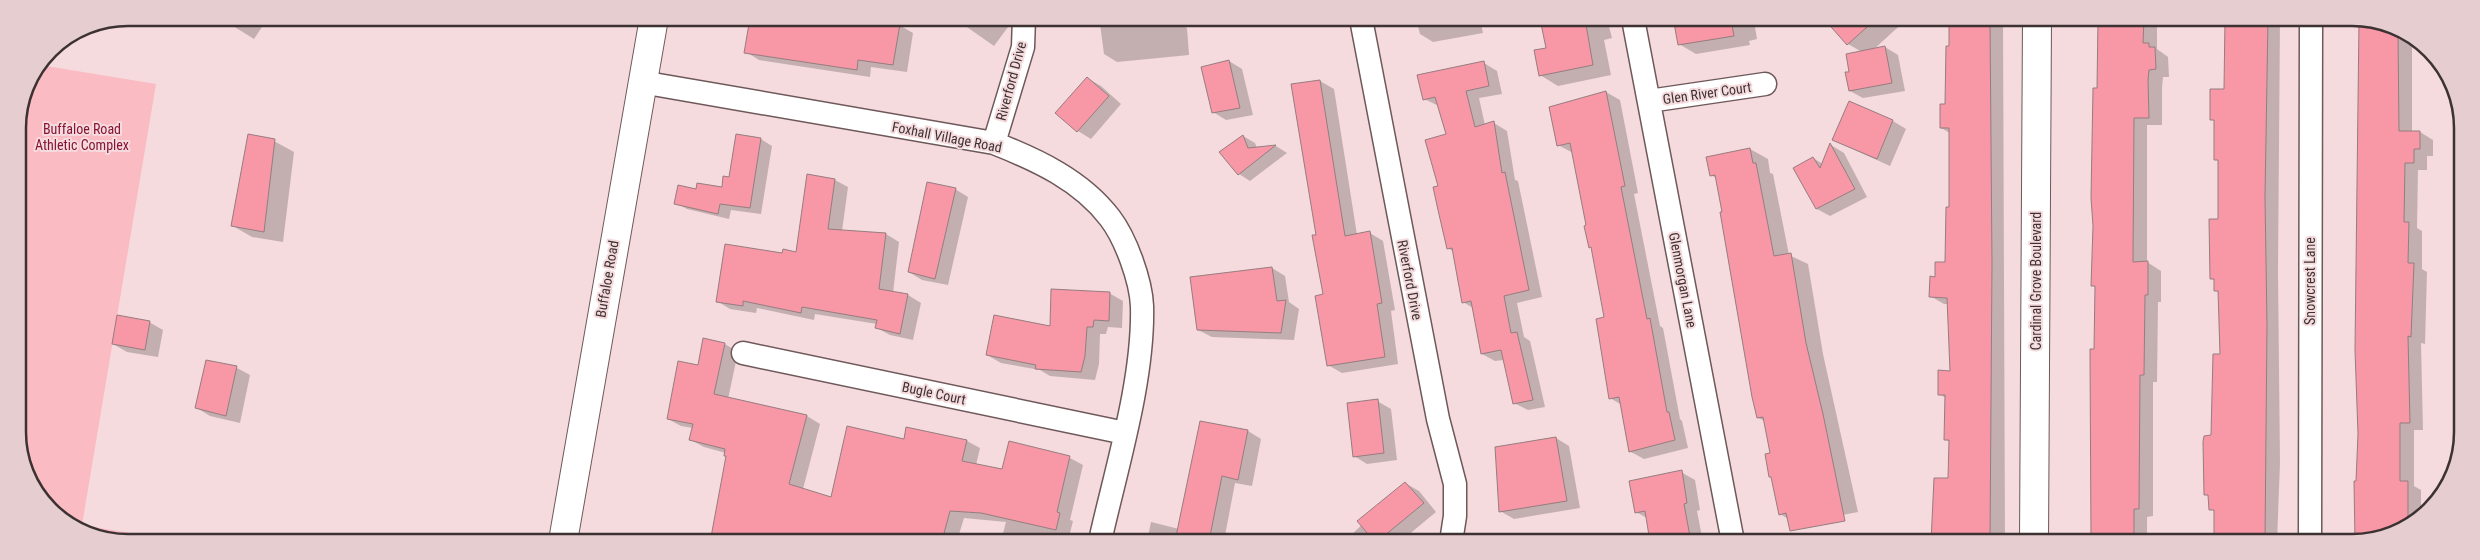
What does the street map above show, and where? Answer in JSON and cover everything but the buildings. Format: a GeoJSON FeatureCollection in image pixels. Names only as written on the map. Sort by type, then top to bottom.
{"type":"FeatureCollection","features":[{"type":"Feature","properties":{"kind":"main road","name":"Buffaloe Road"},"geometry":{"type":"LineString","coordinates":[[564,534],[641,82],[652,26]]}},
{"type":"Feature","properties":{"kind":"main road","name":"Cardinal Grove Boulevard"},"geometry":{"type":"LineString","coordinates":[[2034,534],[2037,26]]}},
{"type":"Feature","properties":{"kind":"street","name":"Riverford Drive"},"geometry":{"type":"LineString","coordinates":[[994,143],[1023,48],[1024,26]]}},
{"type":"Feature","properties":{"kind":"street","name":"Riverford Drive"},"geometry":{"type":"LineString","coordinates":[[1361,26],[1438,419],[1455,484],[1455,516],[1452,534]]}},
{"type":"Feature","properties":{"kind":"street","name":"Glenmorgan Lane"},"geometry":{"type":"LineString","coordinates":[[1634,26],[1731,534]]}},
{"type":"Feature","properties":{"kind":"street","name":"Snowcrest Lane"},"geometry":{"type":"LineString","coordinates":[[2310,534],[2311,26]]}},
{"type":"Feature","properties":{"kind":"street","name":"Foxhall Village Road"},"geometry":{"type":"LineString","coordinates":[[641,82],[994,143],[1040,161],[1078,186],[1110,218],[1132,260],[1142,304],[1141,349],[1125,432],[1102,534]]}},
{"type":"Feature","properties":{"kind":"street","name":"Glen River Court"},"geometry":{"type":"LineString","coordinates":[[1649,101],[1765,84]]}},
{"type":"Feature","properties":{"kind":"street","name":"Bugle Court"},"geometry":{"type":"LineString","coordinates":[[743,353],[1125,432]]}},
{"type":"Feature","properties":{"kind":"green space","name":"Buffaloe Road Athletic Complex"},"geometry":{"type":"Polygon","coordinates":[[[47,66],[156,84],[82,523],[61,509],[43,489],[32,465],[26,439],[27,115],[34,89],[47,66]]]}},
{"type":"Feature","properties":{"kind":"green space","name":"Buffaloe Road Athletic Complex"},"geometry":{"type":"Polygon","coordinates":[[[92,527],[136,534],[108,532],[92,527]]]}}]}
